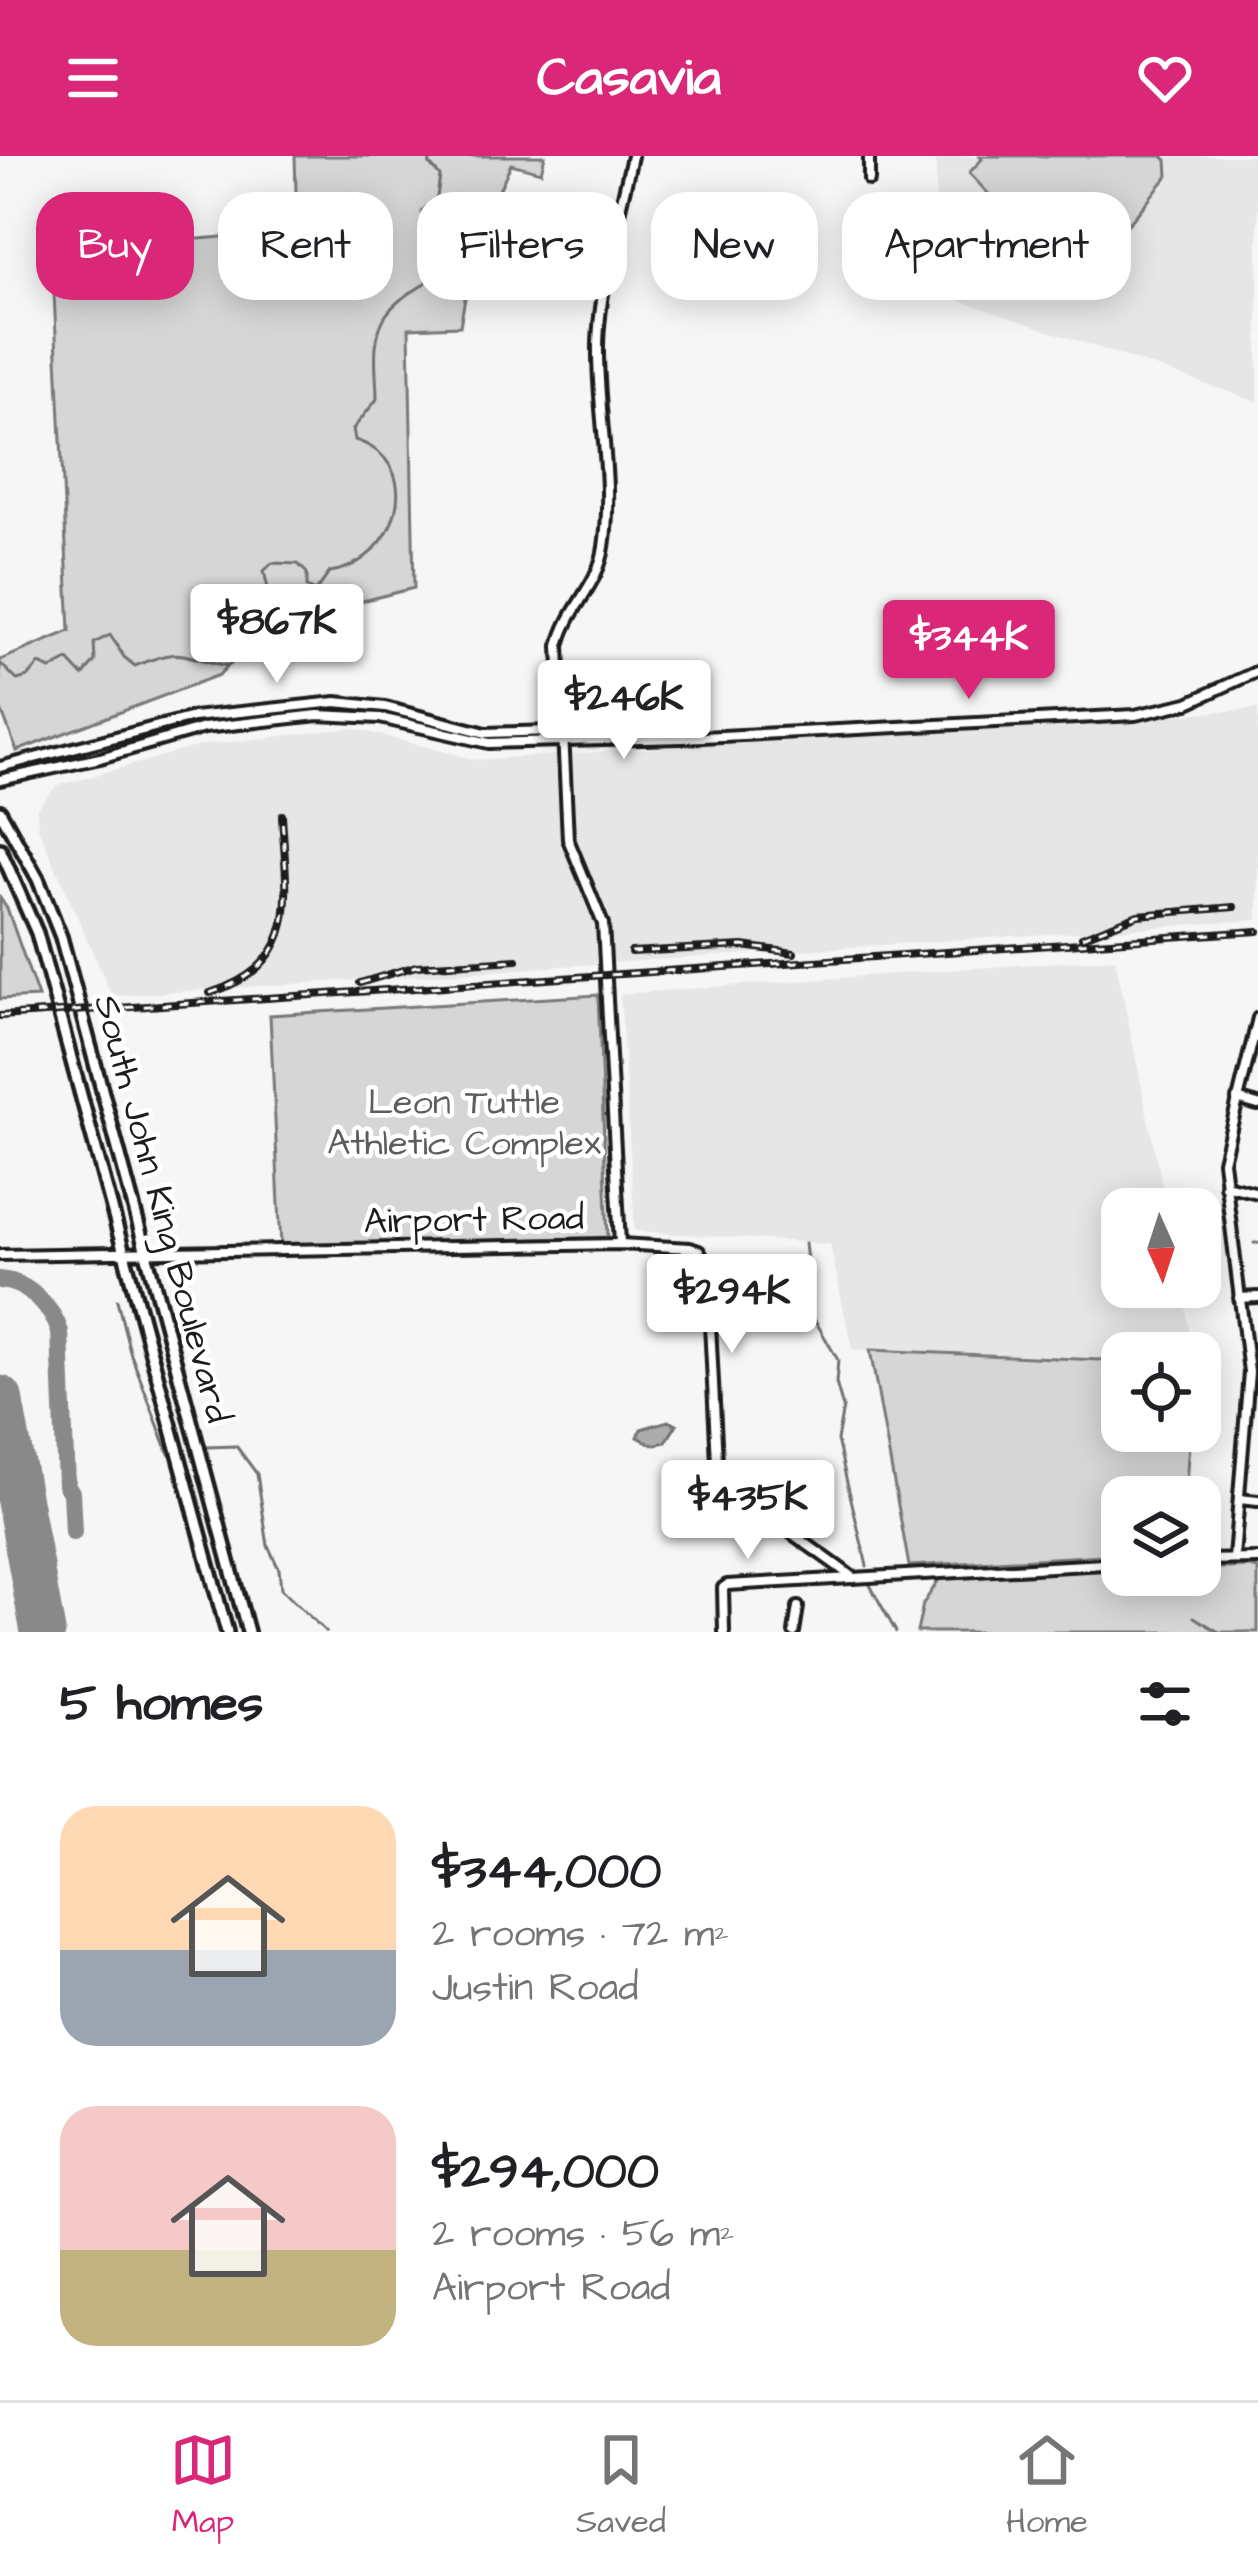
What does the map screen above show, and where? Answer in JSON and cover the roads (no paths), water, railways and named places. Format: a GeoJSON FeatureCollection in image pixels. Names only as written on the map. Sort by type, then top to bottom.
{"type":"FeatureCollection","features":[{"type":"Feature","properties":{"kind":"main road","name":"South John King Boulevard"},"geometry":{"type":"LineString","coordinates":[[0,811],[38,879],[61,937],[246,1632]]}},
{"type":"Feature","properties":{"kind":"main road","name":"South John King Boulevard"},"geometry":{"type":"LineString","coordinates":[[0,849],[37,933],[227,1632]]}},
{"type":"Feature","properties":{"kind":"street"},"geometry":{"type":"LineString","coordinates":[[620,1244],[603,924],[568,839],[559,678],[564,625],[596,574],[605,539],[598,341],[632,156]]}},
{"type":"Feature","properties":{"kind":"street"},"geometry":{"type":"LineString","coordinates":[[869,156],[869,180]]}},
{"type":"Feature","properties":{"kind":"street"},"geometry":{"type":"LineString","coordinates":[[0,780],[204,728],[318,715],[380,718],[489,743],[682,738],[1135,715],[1207,696],[1258,671]]}},
{"type":"Feature","properties":{"kind":"street"},"geometry":{"type":"LineString","coordinates":[[0,767],[194,717],[316,703],[385,707],[486,733],[614,729],[682,738]]}},
{"type":"Feature","properties":{"kind":"street"},"geometry":{"type":"LineString","coordinates":[[443,736],[446,724]]}},
{"type":"Feature","properties":{"kind":"street"},"geometry":{"type":"LineString","coordinates":[[1234,1558],[1253,1383],[1225,1185],[1225,1142],[1258,1018]]}},
{"type":"Feature","properties":{"kind":"street"},"geometry":{"type":"LineString","coordinates":[[1237,1099],[1258,1105]]}},
{"type":"Feature","properties":{"kind":"street"},"geometry":{"type":"LineString","coordinates":[[1225,1185],[1258,1193]]}},
{"type":"Feature","properties":{"kind":"street","name":"Airport Road"},"geometry":{"type":"LineString","coordinates":[[0,1256],[620,1244],[699,1251],[707,1265],[717,1462],[728,1482],[853,1578]]}},
{"type":"Feature","properties":{"kind":"street"},"geometry":{"type":"LineString","coordinates":[[1240,1298],[1258,1297]]}},
{"type":"Feature","properties":{"kind":"street"},"geometry":{"type":"LineString","coordinates":[[1240,1499],[1258,1501]]}},
{"type":"Feature","properties":{"kind":"street"},"geometry":{"type":"LineString","coordinates":[[1221,1559],[1258,1559]]}},
{"type":"Feature","properties":{"kind":"street"},"geometry":{"type":"LineString","coordinates":[[724,1632],[723,1588],[727,1585],[1101,1564]]}},
{"type":"Feature","properties":{"kind":"street"},"geometry":{"type":"LineString","coordinates":[[794,1632],[798,1607]]}},
{"type":"Feature","properties":{"kind":"waterway"},"geometry":{"type":"LineString","coordinates":[[0,663],[17,680],[28,677],[39,664],[51,669],[68,660],[83,676],[95,661],[94,643],[110,635],[135,666],[174,654],[228,666],[236,660],[233,646],[215,618],[196,614],[197,605],[220,598],[263,607],[271,602],[264,571],[272,563],[298,564],[307,573],[307,587],[316,591],[330,572],[353,565],[372,551],[387,533],[397,490],[392,469],[378,452],[355,440],[353,429],[377,399],[381,324],[396,304],[432,277],[436,267],[436,233],[423,223],[422,211],[437,197],[440,176],[429,156]]}},
{"type":"Feature","properties":{"kind":"waterway"},"geometry":{"type":"LineString","coordinates":[[805,1243],[813,1317],[838,1360],[836,1383],[843,1408],[837,1440],[867,1566]]}},
{"type":"Feature","properties":{"kind":"waterway"},"geometry":{"type":"LineString","coordinates":[[117,1300],[130,1352],[169,1454]]}},
{"type":"Feature","properties":{"kind":"waterway"},"geometry":{"type":"LineString","coordinates":[[207,1447],[236,1446],[257,1474],[268,1546],[279,1569],[281,1589],[326,1632]]}},
{"type":"Feature","properties":{"kind":"waterway"},"geometry":{"type":"LineString","coordinates":[[870,1585],[896,1632]]}},
{"type":"Feature","properties":{"kind":"waterway"},"geometry":{"type":"LineString","coordinates":[[1194,1617],[1219,1632]]}},
{"type":"Feature","properties":{"kind":"railway"},"geometry":{"type":"LineString","coordinates":[[210,993],[241,980],[262,964],[276,944],[286,899],[282,815]]}},
{"type":"Feature","properties":{"kind":"railway"},"geometry":{"type":"LineString","coordinates":[[1082,937],[1138,915],[1234,907]]}},
{"type":"Feature","properties":{"kind":"railway"},"geometry":{"type":"LineString","coordinates":[[0,1016],[1258,931]]}},
{"type":"Feature","properties":{"kind":"railway"},"geometry":{"type":"LineString","coordinates":[[631,952],[743,946],[794,953]]}},
{"type":"Feature","properties":{"kind":"railway"},"geometry":{"type":"LineString","coordinates":[[360,983],[416,966],[517,960]]}},
{"type":"Feature","properties":{"kind":"park label","name":"Leon Tuttle Athletic Complex"},"geometry":{"type":"Point","coordinates":[464,1122]}}]}
